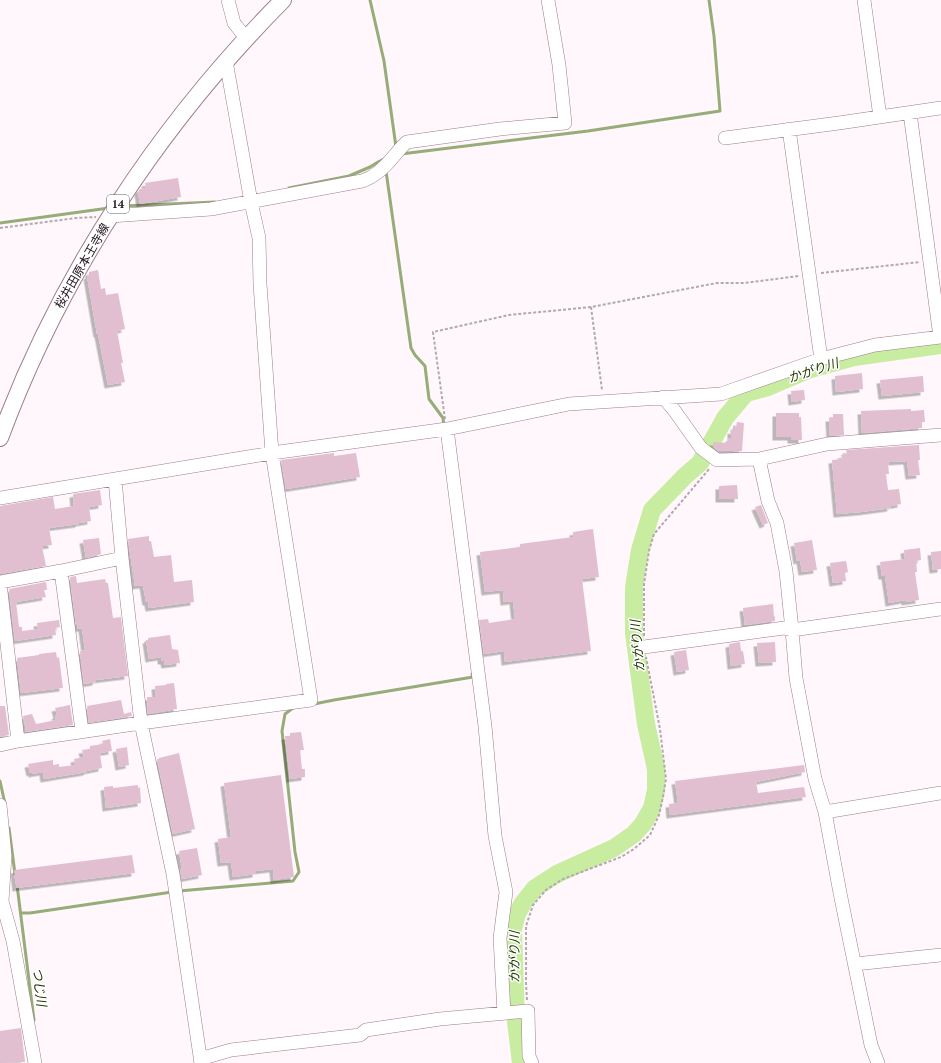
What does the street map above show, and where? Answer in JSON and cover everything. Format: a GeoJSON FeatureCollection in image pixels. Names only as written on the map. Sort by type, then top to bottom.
{"type":"FeatureCollection","features":[{"type":"Feature","properties":{"kind":"main road","name":"桜井田原本王寺線"},"geometry":{"type":"LineString","coordinates":[[0,438],[12,404],[63,297],[110,216],[166,134],[246,38],[284,0]]}},
{"type":"Feature","properties":{"kind":"street"},"geometry":{"type":"LineString","coordinates":[[228,0],[234,23],[246,38]]}},
{"type":"Feature","properties":{"kind":"street"},"geometry":{"type":"LineString","coordinates":[[110,216],[211,209],[368,180],[380,172],[400,147],[407,142],[565,123],[559,65],[548,0]]}},
{"type":"Feature","properties":{"kind":"street"},"geometry":{"type":"LineString","coordinates":[[864,0],[880,117]]}},
{"type":"Feature","properties":{"kind":"street"},"geometry":{"type":"LineString","coordinates":[[0,745],[141,723],[310,700],[272,453],[260,284],[259,238],[226,61]]}},
{"type":"Feature","properties":{"kind":"street"},"geometry":{"type":"LineString","coordinates":[[725,138],[941,108]]}},
{"type":"Feature","properties":{"kind":"street"},"geometry":{"type":"LineString","coordinates":[[0,498],[272,453],[447,429],[569,404],[722,394],[822,359],[875,345],[941,337],[910,113]]}},
{"type":"Feature","properties":{"kind":"street"},"geometry":{"type":"LineString","coordinates":[[789,129],[822,359]]}},
{"type":"Feature","properties":{"kind":"street"},"geometry":{"type":"LineString","coordinates":[[663,397],[701,448],[715,459],[760,459],[827,444],[941,435]]}},
{"type":"Feature","properties":{"kind":"street"},"geometry":{"type":"LineString","coordinates":[[447,429],[485,726],[495,836],[506,892],[500,938],[504,1013]]}},
{"type":"Feature","properties":{"kind":"street"},"geometry":{"type":"LineString","coordinates":[[760,459],[768,501],[777,524],[786,571],[796,678],[815,779],[825,812],[871,1045],[878,1063]]}},
{"type":"Feature","properties":{"kind":"street"},"geometry":{"type":"LineString","coordinates":[[115,479],[122,558],[141,723],[173,874],[201,1061],[231,1050],[360,1035],[366,1030],[440,1019],[528,1011],[530,1056],[532,1063]]}},
{"type":"Feature","properties":{"kind":"street"},"geometry":{"type":"LineString","coordinates":[[18,741],[0,583],[122,558]]}},
{"type":"Feature","properties":{"kind":"street"},"geometry":{"type":"LineString","coordinates":[[61,571],[82,732]]}},
{"type":"Feature","properties":{"kind":"street"},"geometry":{"type":"LineString","coordinates":[[644,647],[784,628],[792,630],[941,609]]}},
{"type":"Feature","properties":{"kind":"street"},"geometry":{"type":"LineString","coordinates":[[825,812],[941,793]]}},
{"type":"Feature","properties":{"kind":"street"},"geometry":{"type":"LineString","coordinates":[[0,804],[5,856],[2,900],[13,941],[35,1063]]}},
{"type":"Feature","properties":{"kind":"street"},"geometry":{"type":"LineString","coordinates":[[855,964],[941,955]]}},
{"type":"Feature","properties":{"kind":"path"},"geometry":{"type":"LineString","coordinates":[[0,228],[76,218],[110,216]]}},
{"type":"Feature","properties":{"kind":"path"},"geometry":{"type":"LineString","coordinates":[[447,429],[433,332],[509,315],[591,307],[717,283],[744,283],[809,274],[931,261]]}},
{"type":"Feature","properties":{"kind":"path"},"geometry":{"type":"LineString","coordinates":[[591,307],[603,401]]}},
{"type":"Feature","properties":{"kind":"path"},"geometry":{"type":"LineString","coordinates":[[528,1011],[526,984],[526,926],[533,905],[546,890],[563,879],[621,857],[634,850],[650,835],[659,815],[666,779],[660,729],[644,647],[644,584],[649,551],[654,534],[715,459]]}},
{"type":"Feature","properties":{"kind":"building"},"geometry":{"type":"Polygon","coordinates":[[[178,178],[181,197],[140,204],[138,192],[140,189],[146,188],[145,183],[178,178]]]}},
{"type":"Feature","properties":{"kind":"building"},"geometry":{"type":"Polygon","coordinates":[[[98,270],[101,289],[105,288],[106,295],[118,293],[125,329],[117,331],[125,382],[108,385],[87,276],[89,275],[89,272],[98,270]]]}},
{"type":"Feature","properties":{"kind":"building"},"geometry":{"type":"Polygon","coordinates":[[[862,373],[863,389],[836,392],[835,376],[862,373]]]}},
{"type":"Feature","properties":{"kind":"building"},"geometry":{"type":"Polygon","coordinates":[[[923,376],[924,392],[882,396],[880,380],[923,376]]]}},
{"type":"Feature","properties":{"kind":"building"},"geometry":{"type":"Polygon","coordinates":[[[804,390],[805,400],[792,402],[791,391],[804,390]]]}},
{"type":"Feature","properties":{"kind":"building"},"geometry":{"type":"Polygon","coordinates":[[[911,409],[911,411],[924,410],[925,422],[922,422],[922,428],[862,433],[861,411],[911,409]]]}},
{"type":"Feature","properties":{"kind":"building"},"geometry":{"type":"Polygon","coordinates":[[[776,413],[799,413],[799,417],[801,417],[802,440],[791,440],[791,437],[776,437],[776,413]]]}},
{"type":"Feature","properties":{"kind":"building"},"geometry":{"type":"Polygon","coordinates":[[[833,414],[843,414],[844,435],[830,436],[829,418],[833,418],[833,414]]]}},
{"type":"Feature","properties":{"kind":"building"},"geometry":{"type":"Polygon","coordinates":[[[737,422],[744,423],[742,451],[733,452],[716,450],[713,447],[713,442],[728,443],[729,438],[731,438],[731,430],[734,431],[734,426],[736,427],[737,422]]]}},
{"type":"Feature","properties":{"kind":"building"},"geometry":{"type":"Polygon","coordinates":[[[919,445],[920,460],[918,460],[920,475],[909,476],[907,461],[888,463],[889,474],[886,474],[888,490],[899,489],[901,504],[890,506],[891,508],[837,514],[832,460],[842,459],[841,455],[847,454],[846,450],[919,445]]]}},
{"type":"Feature","properties":{"kind":"building"},"geometry":{"type":"Polygon","coordinates":[[[334,453],[334,456],[356,453],[360,477],[286,489],[281,460],[334,453]]]}},
{"type":"Feature","properties":{"kind":"building"},"geometry":{"type":"Polygon","coordinates":[[[737,485],[738,499],[719,499],[719,486],[737,485]]]}},
{"type":"Feature","properties":{"kind":"building"},"geometry":{"type":"Polygon","coordinates":[[[100,490],[102,505],[89,507],[91,521],[49,528],[52,545],[42,546],[46,566],[0,574],[0,506],[53,497],[55,509],[74,506],[73,494],[100,490]]]}},
{"type":"Feature","properties":{"kind":"building"},"geometry":{"type":"Polygon","coordinates":[[[761,505],[768,523],[763,525],[755,507],[761,505]]]}},
{"type":"Feature","properties":{"kind":"building"},"geometry":{"type":"Polygon","coordinates":[[[593,529],[599,577],[582,579],[591,651],[505,662],[504,651],[484,654],[479,620],[488,619],[489,623],[515,619],[513,601],[504,602],[503,590],[485,592],[480,552],[520,547],[520,544],[573,537],[573,532],[593,529]]]}},
{"type":"Feature","properties":{"kind":"building"},"geometry":{"type":"Polygon","coordinates":[[[149,536],[154,557],[171,555],[174,582],[192,580],[194,602],[149,608],[148,602],[146,602],[143,585],[135,586],[128,539],[149,536]]]}},
{"type":"Feature","properties":{"kind":"building"},"geometry":{"type":"Polygon","coordinates":[[[99,538],[101,554],[86,558],[83,540],[99,538]]]}},
{"type":"Feature","properties":{"kind":"building"},"geometry":{"type":"Polygon","coordinates":[[[812,540],[817,570],[802,572],[800,560],[797,561],[794,543],[812,540]]]}},
{"type":"Feature","properties":{"kind":"building"},"geometry":{"type":"Polygon","coordinates":[[[920,548],[921,560],[916,561],[917,572],[915,572],[919,600],[905,602],[905,600],[889,603],[885,576],[882,576],[880,562],[905,559],[904,550],[920,548]]]}},
{"type":"Feature","properties":{"kind":"building"},"geometry":{"type":"Polygon","coordinates":[[[941,551],[941,569],[933,570],[931,552],[941,551]]]}},
{"type":"Feature","properties":{"kind":"building"},"geometry":{"type":"Polygon","coordinates":[[[846,561],[848,572],[845,573],[846,581],[833,583],[830,563],[846,561]]]}},
{"type":"Feature","properties":{"kind":"building"},"geometry":{"type":"Polygon","coordinates":[[[76,576],[77,583],[105,579],[106,583],[108,583],[113,618],[121,617],[128,676],[96,680],[96,682],[84,684],[80,651],[85,650],[82,628],[78,629],[76,625],[70,577],[76,576]]]}},
{"type":"Feature","properties":{"kind":"building"},"geometry":{"type":"Polygon","coordinates":[[[46,582],[47,590],[44,590],[46,597],[16,602],[19,627],[22,627],[22,631],[38,629],[37,623],[59,620],[60,627],[55,628],[56,635],[15,641],[9,589],[46,582]]]}},
{"type":"Feature","properties":{"kind":"building"},"geometry":{"type":"Polygon","coordinates":[[[773,604],[775,621],[745,625],[743,608],[773,604]]]}},
{"type":"Feature","properties":{"kind":"building"},"geometry":{"type":"Polygon","coordinates":[[[170,635],[172,649],[178,650],[180,663],[165,665],[164,661],[161,661],[161,657],[149,659],[146,640],[148,640],[148,638],[170,635]]]}},
{"type":"Feature","properties":{"kind":"building"},"geometry":{"type":"Polygon","coordinates":[[[740,642],[745,664],[731,666],[729,644],[740,642]]]}},
{"type":"Feature","properties":{"kind":"building"},"geometry":{"type":"Polygon","coordinates":[[[775,642],[776,662],[759,663],[757,643],[775,642]]]}},
{"type":"Feature","properties":{"kind":"building"},"geometry":{"type":"Polygon","coordinates":[[[686,650],[689,670],[677,672],[674,652],[686,650]]]}},
{"type":"Feature","properties":{"kind":"building"},"geometry":{"type":"Polygon","coordinates":[[[56,652],[57,658],[59,657],[63,688],[21,693],[17,658],[56,652]]]}},
{"type":"Feature","properties":{"kind":"building"},"geometry":{"type":"Polygon","coordinates":[[[174,683],[177,709],[148,714],[147,697],[156,697],[155,686],[174,683]]]}},
{"type":"Feature","properties":{"kind":"building"},"geometry":{"type":"Polygon","coordinates":[[[121,700],[124,714],[131,712],[132,716],[89,723],[87,706],[121,700]]]}},
{"type":"Feature","properties":{"kind":"building"},"geometry":{"type":"Polygon","coordinates":[[[70,705],[73,725],[25,732],[26,730],[23,716],[32,714],[36,724],[56,720],[55,716],[57,715],[55,708],[70,705]]]}},
{"type":"Feature","properties":{"kind":"building"},"geometry":{"type":"Polygon","coordinates":[[[0,706],[5,706],[9,735],[0,737],[0,706]]]}},
{"type":"Feature","properties":{"kind":"building"},"geometry":{"type":"Polygon","coordinates":[[[301,732],[304,750],[300,750],[302,769],[305,769],[305,777],[290,779],[285,736],[290,736],[290,733],[301,732]]]}},
{"type":"Feature","properties":{"kind":"building"},"geometry":{"type":"Polygon","coordinates":[[[110,739],[112,751],[100,753],[102,768],[44,779],[43,772],[30,773],[28,764],[53,760],[53,765],[59,764],[59,767],[75,765],[74,759],[84,757],[82,750],[90,749],[90,746],[103,744],[102,741],[110,739]]]}},
{"type":"Feature","properties":{"kind":"building"},"geometry":{"type":"Polygon","coordinates":[[[127,747],[129,765],[119,767],[116,749],[127,747]]]}},
{"type":"Feature","properties":{"kind":"building"},"geometry":{"type":"Polygon","coordinates":[[[179,753],[195,829],[173,834],[157,759],[179,753]]]}},
{"type":"Feature","properties":{"kind":"building"},"geometry":{"type":"Polygon","coordinates":[[[804,765],[805,772],[756,782],[758,793],[804,787],[806,797],[670,815],[669,804],[678,803],[675,781],[804,765]]]}},
{"type":"Feature","properties":{"kind":"building"},"geometry":{"type":"Polygon","coordinates":[[[281,775],[294,877],[274,880],[273,869],[256,871],[256,874],[233,877],[231,862],[221,863],[218,839],[231,837],[224,783],[281,775]]]}},
{"type":"Feature","properties":{"kind":"building"},"geometry":{"type":"Polygon","coordinates":[[[138,785],[138,788],[140,787],[141,803],[106,808],[104,787],[113,786],[113,788],[138,785]]]}},
{"type":"Feature","properties":{"kind":"building"},"geometry":{"type":"Polygon","coordinates":[[[197,848],[202,875],[182,879],[179,851],[197,848]]]}},
{"type":"Feature","properties":{"kind":"building"},"geometry":{"type":"Polygon","coordinates":[[[132,855],[135,873],[16,888],[14,870],[132,855]]]}},
{"type":"Feature","properties":{"kind":"building"},"geometry":{"type":"Polygon","coordinates":[[[21,1028],[25,1062],[0,1063],[0,1031],[21,1028]]]}},
{"type":"Feature","properties":{"kind":"waterway"},"geometry":{"type":"LineString","coordinates":[[370,0],[384,61],[396,147]]}},
{"type":"Feature","properties":{"kind":"waterway"},"geometry":{"type":"LineString","coordinates":[[401,154],[588,131],[720,111],[714,36],[709,0]]}},
{"type":"Feature","properties":{"kind":"waterway"},"geometry":{"type":"LineString","coordinates":[[289,188],[349,176],[384,159]]}},
{"type":"Feature","properties":{"kind":"waterway"},"geometry":{"type":"LineString","coordinates":[[386,171],[411,348],[425,366],[429,399],[443,418],[444,426]]}},
{"type":"Feature","properties":{"kind":"waterway"},"geometry":{"type":"LineString","coordinates":[[123,206],[215,202]]}},
{"type":"Feature","properties":{"kind":"waterway"},"geometry":{"type":"LineString","coordinates":[[0,223],[109,208]]}},
{"type":"Feature","properties":{"kind":"waterway","name":"かがり川"},"geometry":{"type":"LineString","coordinates":[[521,1063],[516,1022],[513,929],[517,914],[523,903],[535,888],[557,874],[614,848],[634,834],[643,824],[652,808],[656,790],[656,769],[646,724],[634,633],[634,587],[640,550],[652,510],[685,476],[700,463],[725,418],[746,393],[768,387],[810,369],[854,357],[941,345]]}},
{"type":"Feature","properties":{"kind":"waterway"},"geometry":{"type":"LineString","coordinates":[[314,704],[473,677],[472,674]]}},
{"type":"Feature","properties":{"kind":"waterway"},"geometry":{"type":"LineString","coordinates":[[179,891],[293,881],[299,872],[295,852],[282,731],[285,714],[293,708]]}},
{"type":"Feature","properties":{"kind":"waterway"},"geometry":{"type":"LineString","coordinates":[[0,781],[5,804]]}},
{"type":"Feature","properties":{"kind":"waterway"},"geometry":{"type":"LineString","coordinates":[[9,828],[15,874]]}},
{"type":"Feature","properties":{"kind":"waterway","name":"つじ川"},"geometry":{"type":"LineString","coordinates":[[17,885],[34,1020]]}},
{"type":"Feature","properties":{"kind":"waterway"},"geometry":{"type":"LineString","coordinates":[[21,913],[30,913],[172,892]]}}]}
